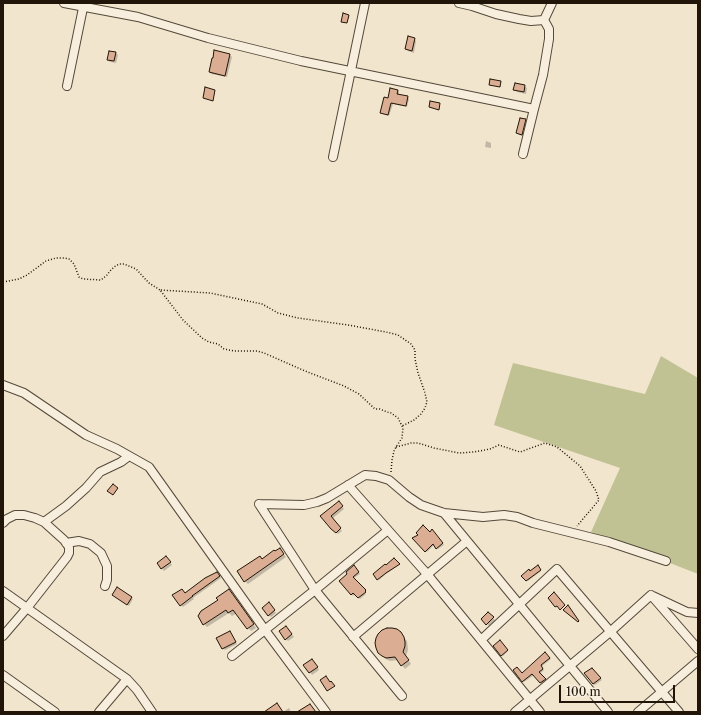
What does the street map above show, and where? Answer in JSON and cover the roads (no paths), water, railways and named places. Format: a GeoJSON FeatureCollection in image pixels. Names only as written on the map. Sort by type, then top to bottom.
{"type":"FeatureCollection","features":[{"type":"Feature","properties":{"kind":"street"},"geometry":{"type":"LineString","coordinates":[[64,3],[84,5],[138,17],[208,38],[301,60],[534,110]]}},
{"type":"Feature","properties":{"kind":"street"},"geometry":{"type":"LineString","coordinates":[[333,157],[365,3]]}},
{"type":"Feature","properties":{"kind":"street"},"geometry":{"type":"LineString","coordinates":[[459,3],[519,19],[531,21],[544,20]]}},
{"type":"Feature","properties":{"kind":"street"},"geometry":{"type":"LineString","coordinates":[[544,20],[552,3]]}},
{"type":"Feature","properties":{"kind":"street"},"geometry":{"type":"LineString","coordinates":[[67,86],[84,5]]}},
{"type":"Feature","properties":{"kind":"street"},"geometry":{"type":"LineString","coordinates":[[523,154],[543,75],[549,39],[549,29],[544,20]]}},
{"type":"Feature","properties":{"kind":"street"},"geometry":{"type":"LineString","coordinates":[[3,385],[24,393],[86,435],[149,467],[265,630],[326,712]]}},
{"type":"Feature","properties":{"kind":"street"},"geometry":{"type":"LineString","coordinates":[[44,522],[66,506],[86,488],[100,472],[121,462],[129,456]]}},
{"type":"Feature","properties":{"kind":"street"},"geometry":{"type":"LineString","coordinates":[[402,696],[315,590],[259,504],[304,505],[317,502],[327,498],[365,475],[376,476],[389,480],[421,505],[444,513],[483,518],[504,515],[517,517],[533,523],[609,542],[666,561]]}},
{"type":"Feature","properties":{"kind":"street"},"geometry":{"type":"LineString","coordinates":[[348,485],[427,574],[540,712]]}},
{"type":"Feature","properties":{"kind":"street"},"geometry":{"type":"LineString","coordinates":[[444,513],[608,712]]}},
{"type":"Feature","properties":{"kind":"street"},"geometry":{"type":"LineString","coordinates":[[3,523],[15,515],[24,515],[35,518],[44,522],[64,540],[69,548],[67,557],[28,608],[3,636]]}},
{"type":"Feature","properties":{"kind":"street"},"geometry":{"type":"LineString","coordinates":[[232,656],[388,530]]}},
{"type":"Feature","properties":{"kind":"street"},"geometry":{"type":"LineString","coordinates":[[66,543],[79,541],[90,544],[101,554],[107,566],[107,580],[105,586]]}},
{"type":"Feature","properties":{"kind":"street"},"geometry":{"type":"LineString","coordinates":[[353,637],[467,541]]}},
{"type":"Feature","properties":{"kind":"street"},"geometry":{"type":"LineString","coordinates":[[481,640],[557,569],[679,712]]}},
{"type":"Feature","properties":{"kind":"street"},"geometry":{"type":"LineString","coordinates":[[3,591],[127,679],[137,690],[152,712]]}},
{"type":"Feature","properties":{"kind":"street"},"geometry":{"type":"LineString","coordinates":[[651,595],[687,612],[698,613]]}},
{"type":"Feature","properties":{"kind":"street"},"geometry":{"type":"LineString","coordinates":[[515,712],[610,632],[651,595]]}},
{"type":"Feature","properties":{"kind":"street"},"geometry":{"type":"LineString","coordinates":[[651,595],[698,649]]}},
{"type":"Feature","properties":{"kind":"street"},"geometry":{"type":"LineString","coordinates":[[638,712],[698,661]]}},
{"type":"Feature","properties":{"kind":"street"},"geometry":{"type":"LineString","coordinates":[[3,675],[55,712]]}},
{"type":"Feature","properties":{"kind":"street"},"geometry":{"type":"LineString","coordinates":[[99,712],[127,679]]}}]}
